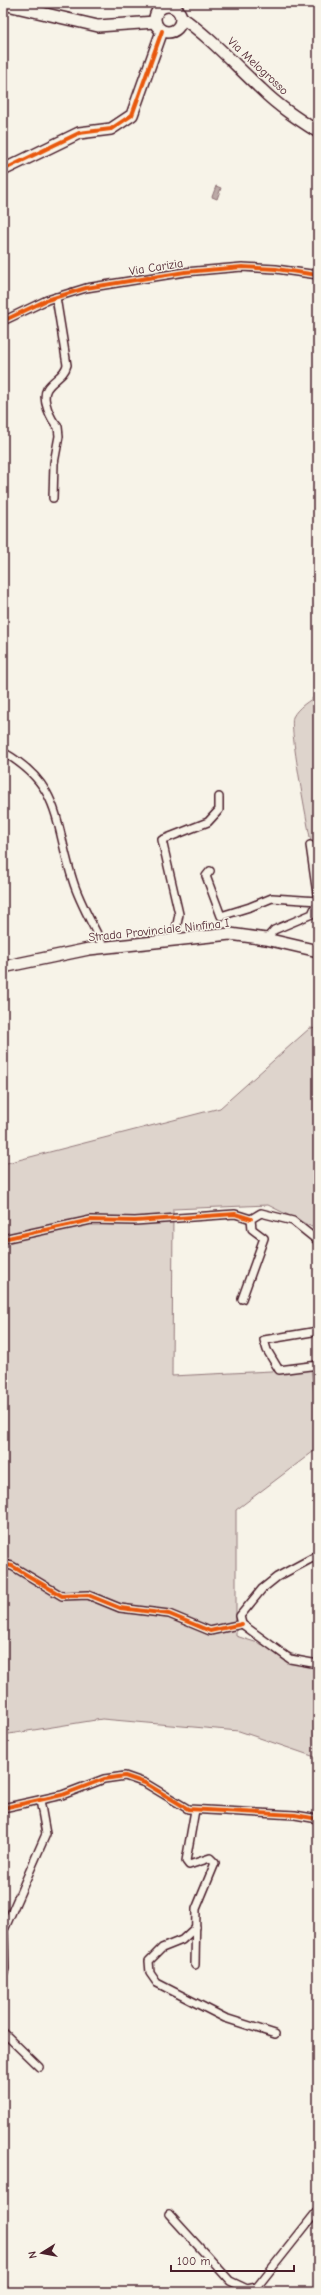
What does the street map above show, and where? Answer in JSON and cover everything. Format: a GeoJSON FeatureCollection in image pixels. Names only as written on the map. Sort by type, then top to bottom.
{"type":"FeatureCollection","features":[{"type":"Feature","properties":{"kind":"street"},"geometry":{"type":"LineString","coordinates":[[3,4],[98,26],[155,22]]}},
{"type":"Feature","properties":{"kind":"street"},"geometry":{"type":"LineString","coordinates":[[165,5],[177,10],[181,17],[178,28],[170,32],[162,31],[155,22],[156,14],[165,5]]}},
{"type":"Feature","properties":{"kind":"street","name":"Via Melogrosso"},"geometry":{"type":"LineString","coordinates":[[181,17],[206,34],[262,90],[293,115],[318,132]]}},
{"type":"Feature","properties":{"kind":"street"},"geometry":{"type":"LineString","coordinates":[[3,170],[79,133],[111,129],[132,115],[162,31]]}},
{"type":"Feature","properties":{"kind":"street","name":"Via Carizia"},"geometry":{"type":"LineString","coordinates":[[3,321],[56,297],[86,288],[178,273],[242,267],[276,269],[318,275]]}},
{"type":"Feature","properties":{"kind":"street"},"geometry":{"type":"LineString","coordinates":[[53,498],[54,463],[59,436],[58,427],[51,418],[45,394],[47,388],[66,370],[67,365],[56,297]]}},
{"type":"Feature","properties":{"kind":"street"},"geometry":{"type":"LineString","coordinates":[[3,752],[23,763],[46,791],[55,808],[73,882],[104,948]]}},
{"type":"Feature","properties":{"kind":"street"},"geometry":{"type":"LineString","coordinates":[[174,940],[178,914],[162,840],[208,822],[219,810],[219,797]]}},
{"type":"Feature","properties":{"kind":"street"},"geometry":{"type":"LineString","coordinates":[[266,939],[274,930],[312,914],[318,901],[310,844]]}},
{"type":"Feature","properties":{"kind":"street"},"geometry":{"type":"LineString","coordinates":[[210,871],[206,876],[220,916],[250,907],[272,898],[318,901]]}},
{"type":"Feature","properties":{"kind":"street","name":"Strada Provinciale Ninfina I"},"geometry":{"type":"LineString","coordinates":[[3,967],[104,948],[230,934],[266,939],[318,951]]}},
{"type":"Feature","properties":{"kind":"street"},"geometry":{"type":"LineString","coordinates":[[3,1239],[91,1220],[135,1221],[235,1214],[251,1219],[261,1213],[293,1221],[318,1241]]}},
{"type":"Feature","properties":{"kind":"street"},"geometry":{"type":"LineString","coordinates":[[242,1299],[264,1238],[252,1229],[251,1219]]}},
{"type":"Feature","properties":{"kind":"street"},"geometry":{"type":"LineString","coordinates":[[318,1331],[264,1340],[267,1350],[279,1370],[318,1365]]}},
{"type":"Feature","properties":{"kind":"street"},"geometry":{"type":"LineString","coordinates":[[318,1555],[277,1577],[256,1593],[240,1616],[242,1624],[290,1659],[318,1664]]}},
{"type":"Feature","properties":{"kind":"street"},"geometry":{"type":"LineString","coordinates":[[3,1564],[12,1566],[62,1596],[88,1595],[120,1608],[168,1614],[210,1631],[242,1624]]}},
{"type":"Feature","properties":{"kind":"street"},"geometry":{"type":"LineString","coordinates":[[3,1808],[62,1795],[104,1779],[125,1776],[145,1783],[188,1810],[295,1815],[318,1819]]}},
{"type":"Feature","properties":{"kind":"street"},"geometry":{"type":"LineString","coordinates":[[3,1974],[5,1969],[4,1930],[46,1834],[40,1800]]}},
{"type":"Feature","properties":{"kind":"street"},"geometry":{"type":"LineString","coordinates":[[195,1810],[186,1861],[189,1865],[210,1858],[215,1863],[196,1909],[195,1965]]}},
{"type":"Feature","properties":{"kind":"street"},"geometry":{"type":"LineString","coordinates":[[196,1927],[182,1940],[162,1948],[150,1961],[150,1973],[157,1983],[225,2018],[275,2034]]}},
{"type":"Feature","properties":{"kind":"street"},"geometry":{"type":"LineString","coordinates":[[3,2032],[39,2067]]}},
{"type":"Feature","properties":{"kind":"street"},"geometry":{"type":"LineString","coordinates":[[169,2214],[230,2281],[246,2291],[257,2287],[318,2210]]}},
{"type":"Feature","properties":{"kind":"shaded area"},"geometry":{"type":"Polygon","coordinates":[[[216,186],[221,188],[217,199],[212,197],[216,186]]]}},
{"type":"Feature","properties":{"kind":"shaded area"},"geometry":{"type":"Polygon","coordinates":[[[318,695],[318,879],[292,727],[293,717],[298,710],[318,695]]]}},
{"type":"Feature","properties":{"kind":"shaded area"},"geometry":{"type":"Polygon","coordinates":[[[310,1028],[318,1029],[318,1230],[268,1205],[173,1209],[172,1376],[311,1369],[318,1419],[318,1448],[236,1510],[236,1636],[318,1662],[318,1758],[239,1731],[102,1719],[3,1735],[3,1164],[220,1108],[310,1028]]]}},
{"type":"Feature","properties":{"kind":"cycle path"},"geometry":{"type":"LineString","coordinates":[[3,170],[79,133],[111,129],[132,115],[162,31]]}},
{"type":"Feature","properties":{"kind":"cycle path"},"geometry":{"type":"LineString","coordinates":[[3,321],[47,300],[86,288],[185,272],[242,267],[276,269],[318,275]]}},
{"type":"Feature","properties":{"kind":"cycle path"},"geometry":{"type":"LineString","coordinates":[[3,1239],[91,1220],[135,1221],[235,1214],[251,1219]]}},
{"type":"Feature","properties":{"kind":"cycle path"},"geometry":{"type":"LineString","coordinates":[[3,1564],[12,1566],[62,1596],[88,1595],[120,1608],[169,1614],[210,1631],[242,1624]]}},
{"type":"Feature","properties":{"kind":"cycle path"},"geometry":{"type":"LineString","coordinates":[[3,1808],[62,1795],[104,1779],[125,1776],[145,1783],[188,1809],[295,1815],[318,1819]]}}]}
